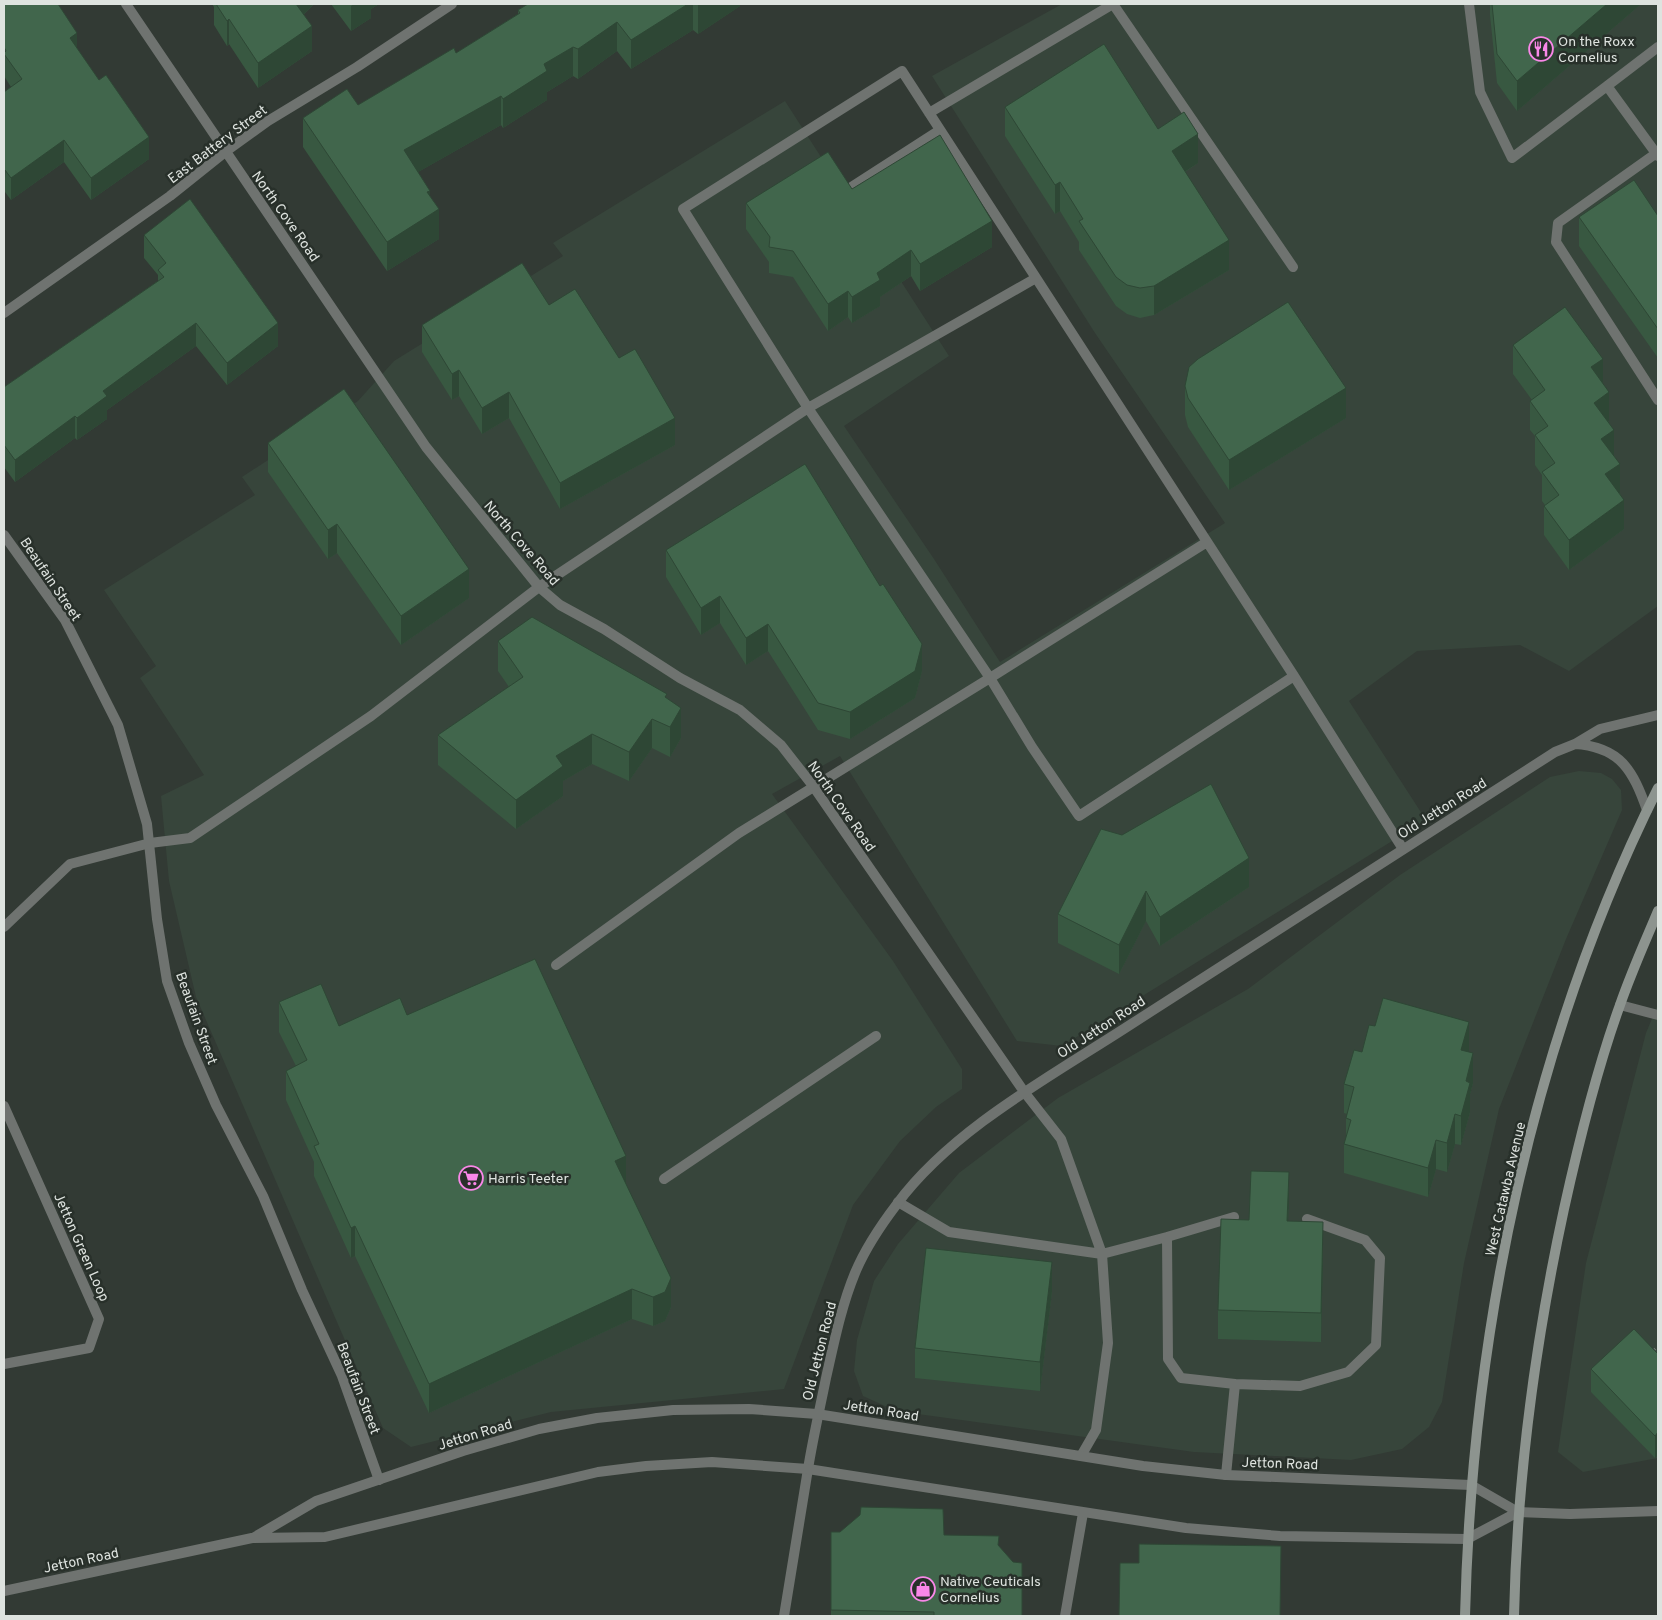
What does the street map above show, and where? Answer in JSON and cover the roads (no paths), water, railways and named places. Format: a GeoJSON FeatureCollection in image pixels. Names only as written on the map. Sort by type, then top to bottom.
{"type":"FeatureCollection","features":[{"type":"Feature","properties":{"kind":"main road","name":"West Catawba Avenue"},"geometry":{"type":"LineString","coordinates":[[1464,1616],[1471,1486],[1486,1355],[1520,1176],[1545,1086],[1608,898],[1658,788]]}},
{"type":"Feature","properties":{"kind":"main road"},"geometry":{"type":"LineString","coordinates":[[1514,1616],[1518,1512],[1524,1444],[1545,1298],[1576,1156],[1620,1006],[1658,911]]}},
{"type":"Feature","properties":{"kind":"street","name":"North Cove Road"},"geometry":{"type":"LineString","coordinates":[[126,4],[426,447],[539,587],[560,605],[604,629],[680,678],[740,710],[781,745],[813,786],[1025,1093],[1061,1139],[1102,1254],[1108,1343],[1096,1430],[1080,1456]]}},
{"type":"Feature","properties":{"kind":"street","name":"East Battery Street"},"geometry":{"type":"LineString","coordinates":[[4,312],[170,196],[225,152],[268,121],[356,67],[452,4]]}},
{"type":"Feature","properties":{"kind":"street"},"geometry":{"type":"LineString","coordinates":[[929,114],[1113,4],[1293,267]]}},
{"type":"Feature","properties":{"kind":"street"},"geometry":{"type":"LineString","coordinates":[[1469,4],[1480,92],[1512,158],[1658,47]]}},
{"type":"Feature","properties":{"kind":"street"},"geometry":{"type":"LineString","coordinates":[[1294,676],[1079,816],[1032,747],[990,678],[808,408],[683,209],[902,71],[1294,676],[1403,849]]}},
{"type":"Feature","properties":{"kind":"street"},"geometry":{"type":"LineString","coordinates":[[1607,86],[1658,154],[1558,223],[1556,242],[1658,400]]}},
{"type":"Feature","properties":{"kind":"street"},"geometry":{"type":"LineString","coordinates":[[850,188],[940,130]]}},
{"type":"Feature","properties":{"kind":"street"},"geometry":{"type":"LineString","coordinates":[[4,927],[70,864],[150,843],[190,838],[371,716],[539,587],[808,408],[1036,278]]}},
{"type":"Feature","properties":{"kind":"street","name":"Beaufain Street"},"geometry":{"type":"LineString","coordinates":[[4,535],[65,620],[118,725],[147,824],[157,919],[167,981],[189,1043],[216,1105],[263,1196],[302,1290],[342,1376],[379,1480]]}},
{"type":"Feature","properties":{"kind":"street"},"geometry":{"type":"LineString","coordinates":[[556,966],[739,833],[1207,542]]}},
{"type":"Feature","properties":{"kind":"street","name":"Old Jetton Road"},"geometry":{"type":"LineString","coordinates":[[784,1616],[817,1414],[838,1321],[855,1272],[875,1236],[898,1202],[930,1166],[968,1133],[1025,1093],[1554,752],[1576,744],[1600,729],[1658,715]]}},
{"type":"Feature","properties":{"kind":"street"},"geometry":{"type":"LineString","coordinates":[[1576,744],[1589,745],[1610,752],[1624,763],[1632,773],[1647,810]]}},
{"type":"Feature","properties":{"kind":"street"},"geometry":{"type":"LineString","coordinates":[[1620,1006],[1658,1014]]}},
{"type":"Feature","properties":{"kind":"street"},"geometry":{"type":"LineString","coordinates":[[664,1180],[876,1036]]}},
{"type":"Feature","properties":{"kind":"street","name":"Jetton Green Loop"},"geometry":{"type":"LineString","coordinates":[[4,1106],[99,1319],[89,1348],[4,1364]]}},
{"type":"Feature","properties":{"kind":"street"},"geometry":{"type":"LineString","coordinates":[[898,1202],[948,1232],[1102,1254],[1234,1217]]}},
{"type":"Feature","properties":{"kind":"street"},"geometry":{"type":"LineString","coordinates":[[1166,1237],[1168,1359],[1181,1378],[1235,1384],[1300,1386],[1348,1372],[1376,1345],[1380,1258],[1365,1240],[1306,1218]]}},
{"type":"Feature","properties":{"kind":"street"},"geometry":{"type":"LineString","coordinates":[[1226,1475],[1235,1384]]}},
{"type":"Feature","properties":{"kind":"street","name":"Jetton Road"},"geometry":{"type":"LineString","coordinates":[[252,1538],[316,1501],[464,1451],[529,1432],[597,1418],[673,1410],[749,1409],[817,1414],[1143,1466],[1226,1475],[1471,1486],[1518,1512],[1570,1514],[1658,1511]]}},
{"type":"Feature","properties":{"kind":"street","name":"Jetton Road"},"geometry":{"type":"LineString","coordinates":[[4,1591],[252,1538],[325,1537],[598,1472],[646,1466],[712,1462],[808,1469],[1186,1528],[1280,1536],[1467,1539],[1518,1512]]}},
{"type":"Feature","properties":{"kind":"street"},"geometry":{"type":"LineString","coordinates":[[1064,1616],[1083,1513]]}},
{"type":"Feature","properties":{"kind":"place","name":"On the Roxx Cornelius"},"geometry":{"type":"Point","coordinates":[1541,49]}},
{"type":"Feature","properties":{"kind":"place","name":"Harris Teeter"},"geometry":{"type":"Point","coordinates":[471,1178]}},
{"type":"Feature","properties":{"kind":"place","name":"Native Ceuticals Cornelius"},"geometry":{"type":"Point","coordinates":[923,1589]}}]}
